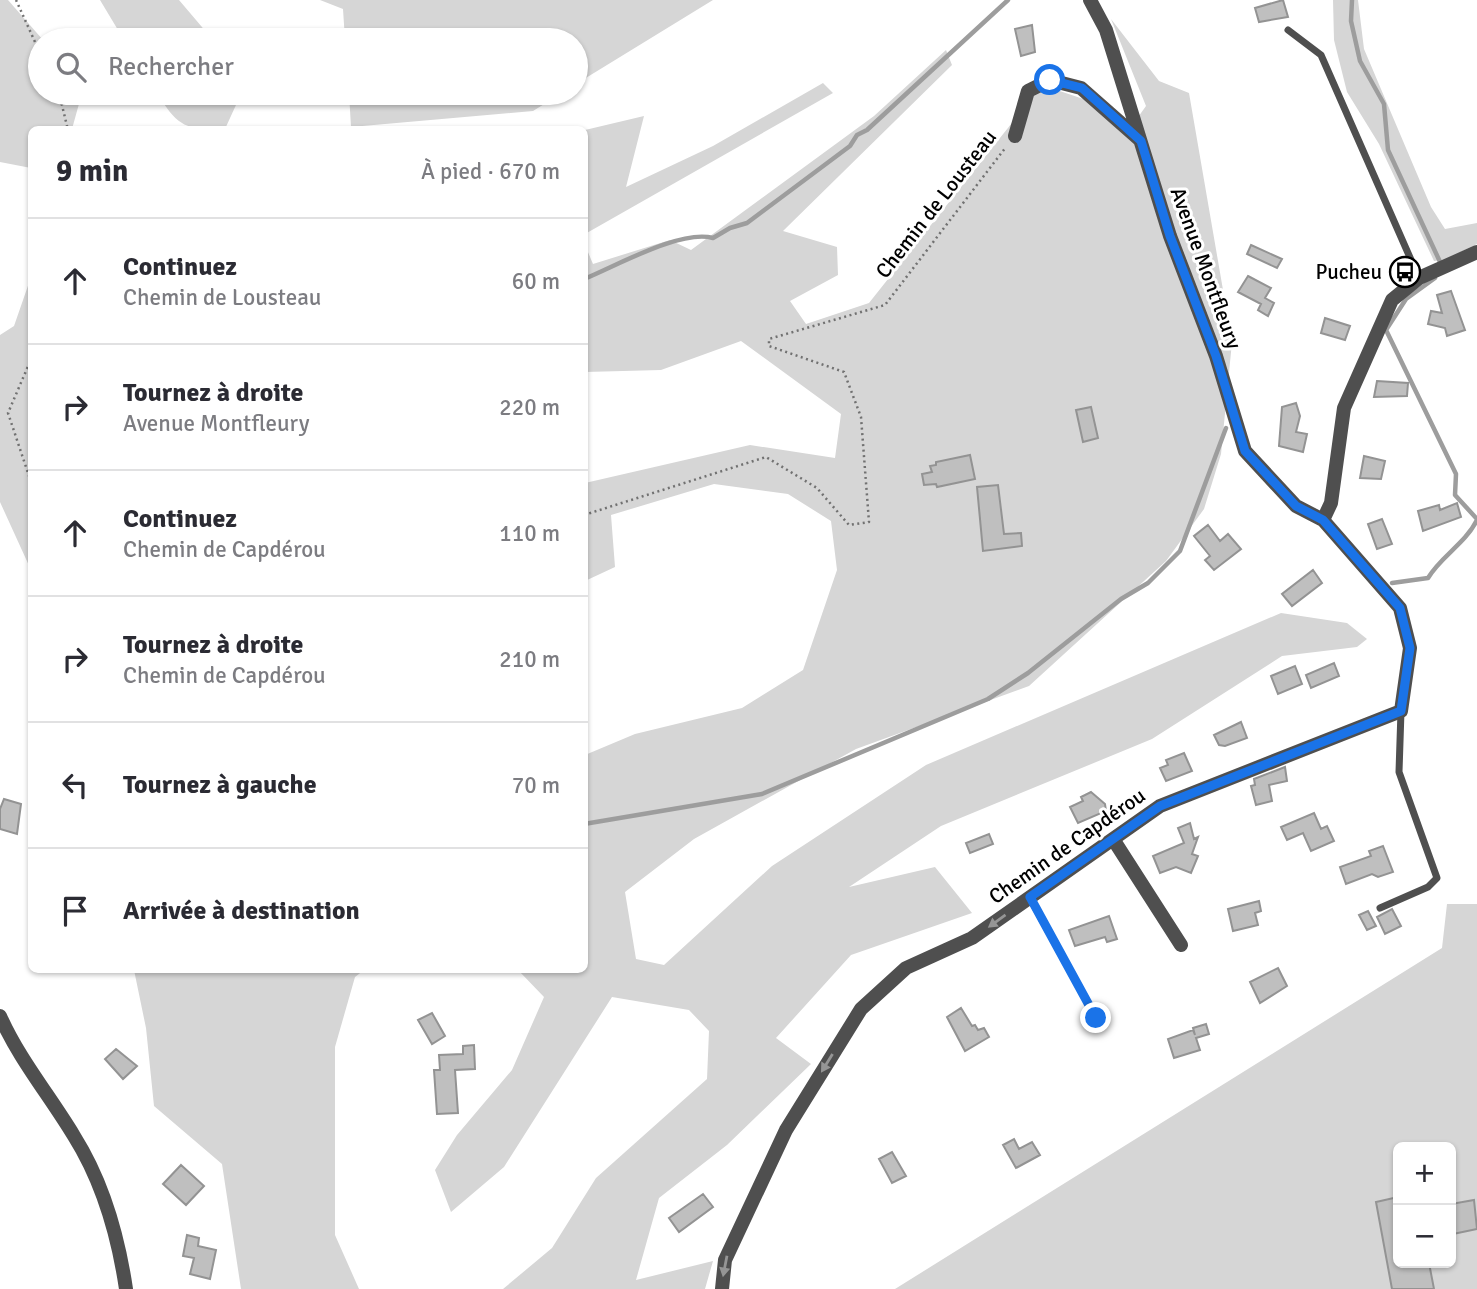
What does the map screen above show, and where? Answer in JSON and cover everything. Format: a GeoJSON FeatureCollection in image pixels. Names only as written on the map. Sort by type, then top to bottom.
{"type":"FeatureCollection","features":[{"type":"Feature","properties":{"kind":"street","name":"Avenue Montfleury"},"geometry":{"type":"LineString","coordinates":[[1090,0],[1106,30],[1170,236],[1216,356],[1245,451],[1296,506],[1323,520]]}},
{"type":"Feature","properties":{"kind":"street","name":"Chemin de Lousteau"},"geometry":{"type":"LineString","coordinates":[[1015,136],[1028,91],[1050,80],[1082,88],[1141,141]]}},
{"type":"Feature","properties":{"kind":"street"},"geometry":{"type":"LineString","coordinates":[[1401,711],[1410,648],[1400,608],[1323,520],[1331,503],[1344,408],[1392,300],[1419,278],[1477,251]]}},
{"type":"Feature","properties":{"kind":"street","name":"Chemin de Capdérou"},"geometry":{"type":"LineString","coordinates":[[722,1289],[725,1260],[786,1130],[861,1009],[906,968],[972,939],[1160,806],[1401,711]]}},
{"type":"Feature","properties":{"kind":"street"},"geometry":{"type":"LineString","coordinates":[[1113,839],[1181,945]]}},
{"type":"Feature","properties":{"kind":"street"},"geometry":{"type":"LineString","coordinates":[[0,1016],[10,1037],[76,1138],[99,1186],[119,1243],[126,1289]]}},
{"type":"Feature","properties":{"kind":"lane"},"geometry":{"type":"LineString","coordinates":[[1288,30],[1321,55],[1419,278]]}},
{"type":"Feature","properties":{"kind":"lane"},"geometry":{"type":"LineString","coordinates":[[1380,908],[1428,887],[1437,878],[1399,772],[1401,711]]}},
{"type":"Feature","properties":{"kind":"lane"},"geometry":{"type":"LineString","coordinates":[[1030,897],[1096,1018]]}},
{"type":"Feature","properties":{"kind":"path"},"geometry":{"type":"LineString","coordinates":[[16,0],[29,28]]}},
{"type":"Feature","properties":{"kind":"path"},"geometry":{"type":"LineString","coordinates":[[62,105],[67,126]]}},
{"type":"Feature","properties":{"kind":"path","name":"Chemin de Lousteau"},"geometry":{"type":"LineString","coordinates":[[588,514],[766,457],[817,488],[849,525],[869,522],[861,417],[844,372],[769,346],[769,339],[885,305],[1015,136]]}},
{"type":"Feature","properties":{"kind":"path"},"geometry":{"type":"LineString","coordinates":[[28,366],[8,413],[28,473]]}},
{"type":"Feature","properties":{"kind":"shaded area"},"geometry":{"type":"Polygon","coordinates":[[[0,0],[8,0],[32,28],[28,28],[28,105],[79,105],[73,126],[28,126],[28,167],[0,162],[0,0]]]}},
{"type":"Feature","properties":{"kind":"shaded area"},"geometry":{"type":"Polygon","coordinates":[[[100,0],[179,0],[203,28],[117,28],[100,0]]]}},
{"type":"Feature","properties":{"kind":"shaded area"},"geometry":{"type":"Polygon","coordinates":[[[320,0],[713,0],[588,77],[588,28],[344,28],[343,9],[320,0]]]}},
{"type":"Feature","properties":{"kind":"shaded area"},"geometry":{"type":"Polygon","coordinates":[[[1333,0],[1358,0],[1364,49],[1431,207],[1445,229],[1477,223],[1477,244],[1444,260],[1434,261],[1379,144],[1347,92],[1334,40],[1333,0]]]}},
{"type":"Feature","properties":{"kind":"shaded area"},"geometry":{"type":"Polygon","coordinates":[[[1111,19],[1159,81],[1189,93],[1232,342],[1221,454],[1204,509],[1166,561],[1029,686],[856,749],[694,839],[625,892],[636,959],[664,965],[772,866],[926,765],[1281,613],[1347,623],[1367,639],[1357,647],[1282,656],[1152,739],[941,826],[849,887],[935,867],[972,913],[851,955],[776,1038],[811,1064],[727,1145],[659,1198],[636,1280],[713,1261],[705,1289],[503,1289],[552,1248],[596,1178],[707,1079],[709,1031],[689,1010],[612,997],[504,1167],[451,1212],[435,1170],[457,1135],[512,1070],[544,997],[521,973],[588,973],[588,754],[635,734],[742,708],[803,670],[837,570],[831,521],[788,494],[714,484],[611,515],[615,567],[588,580],[588,482],[750,445],[835,458],[841,414],[741,341],[661,370],[588,372],[588,252],[593,264],[670,240],[691,250],[874,116],[946,50],[952,65],[783,231],[837,247],[838,275],[790,301],[806,324],[869,303],[1042,85],[1110,108],[1131,127],[1146,106],[1111,19]]]}},
{"type":"Feature","properties":{"kind":"shaded area"},"geometry":{"type":"Polygon","coordinates":[[[823,83],[833,93],[588,232],[588,129],[644,116],[626,187],[713,146],[823,83]]]}},
{"type":"Feature","properties":{"kind":"shaded area"},"geometry":{"type":"Polygon","coordinates":[[[165,105],[236,105],[226,126],[189,126],[171,113],[165,105]]]}},
{"type":"Feature","properties":{"kind":"shaded area"},"geometry":{"type":"Polygon","coordinates":[[[350,105],[543,105],[533,111],[351,126],[350,105]]]}},
{"type":"Feature","properties":{"kind":"shaded area"},"geometry":{"type":"Polygon","coordinates":[[[28,286],[28,563],[0,502],[0,335],[14,326],[28,286]]]}},
{"type":"Feature","properties":{"kind":"shaded area"},"geometry":{"type":"Polygon","coordinates":[[[1447,904],[1477,904],[1477,1289],[895,1289],[1442,948],[1447,904]]]}},
{"type":"Feature","properties":{"kind":"shaded area"},"geometry":{"type":"Polygon","coordinates":[[[135,973],[360,973],[355,977],[335,1047],[335,1235],[359,1289],[241,1289],[222,1164],[154,1106],[146,1028],[135,973]]]}},
{"type":"Feature","properties":{"kind":"building"},"geometry":{"type":"Polygon","coordinates":[[[1283,0],[1288,17],[1259,22],[1255,8],[1283,0]]]}},
{"type":"Feature","properties":{"kind":"building"},"geometry":{"type":"Polygon","coordinates":[[[1032,25],[1035,52],[1021,56],[1015,29],[1032,25]]]}},
{"type":"Feature","properties":{"kind":"building"},"geometry":{"type":"Polygon","coordinates":[[[1251,245],[1282,259],[1277,268],[1247,254],[1251,245]]]}},
{"type":"Feature","properties":{"kind":"building"},"geometry":{"type":"Polygon","coordinates":[[[1248,276],[1271,288],[1265,298],[1274,303],[1268,316],[1258,310],[1261,304],[1238,292],[1248,276]]]}},
{"type":"Feature","properties":{"kind":"building"},"geometry":{"type":"Polygon","coordinates":[[[1451,291],[1465,330],[1447,336],[1445,328],[1428,324],[1431,311],[1442,313],[1437,295],[1451,291]]]}},
{"type":"Feature","properties":{"kind":"building"},"geometry":{"type":"Polygon","coordinates":[[[1325,318],[1350,326],[1345,340],[1321,333],[1325,318]]]}},
{"type":"Feature","properties":{"kind":"building"},"geometry":{"type":"Polygon","coordinates":[[[1377,381],[1408,383],[1407,396],[1374,397],[1377,381]]]}},
{"type":"Feature","properties":{"kind":"building"},"geometry":{"type":"Polygon","coordinates":[[[1296,403],[1300,416],[1296,432],[1307,434],[1303,452],[1279,446],[1282,407],[1296,403]]]}},
{"type":"Feature","properties":{"kind":"building"},"geometry":{"type":"Polygon","coordinates":[[[1091,407],[1098,438],[1083,442],[1076,410],[1091,407]]]}},
{"type":"Feature","properties":{"kind":"building"},"geometry":{"type":"Polygon","coordinates":[[[970,455],[975,479],[937,487],[936,484],[924,485],[922,474],[932,472],[930,466],[936,465],[936,462],[970,455]]]}},
{"type":"Feature","properties":{"kind":"building"},"geometry":{"type":"Polygon","coordinates":[[[1364,456],[1385,461],[1381,479],[1360,478],[1364,456]]]}},
{"type":"Feature","properties":{"kind":"building"},"geometry":{"type":"Polygon","coordinates":[[[998,485],[1004,534],[1021,533],[1022,546],[983,551],[977,487],[998,485]]]}},
{"type":"Feature","properties":{"kind":"building"},"geometry":{"type":"Polygon","coordinates":[[[1457,503],[1461,517],[1423,531],[1418,511],[1439,505],[1440,510],[1457,503]]]}},
{"type":"Feature","properties":{"kind":"building"},"geometry":{"type":"Polygon","coordinates":[[[1382,519],[1392,544],[1377,549],[1368,524],[1382,519]]]}},
{"type":"Feature","properties":{"kind":"building"},"geometry":{"type":"Polygon","coordinates":[[[1208,525],[1220,541],[1228,534],[1241,549],[1214,570],[1205,560],[1210,556],[1194,536],[1208,525]]]}},
{"type":"Feature","properties":{"kind":"building"},"geometry":{"type":"Polygon","coordinates":[[[1313,570],[1322,583],[1292,606],[1282,594],[1313,570]]]}},
{"type":"Feature","properties":{"kind":"building"},"geometry":{"type":"Polygon","coordinates":[[[1334,663],[1339,676],[1311,688],[1306,675],[1334,663]]]}},
{"type":"Feature","properties":{"kind":"building"},"geometry":{"type":"Polygon","coordinates":[[[1295,666],[1302,684],[1278,694],[1271,676],[1295,666]]]}},
{"type":"Feature","properties":{"kind":"building"},"geometry":{"type":"Polygon","coordinates":[[[1241,722],[1247,738],[1225,746],[1219,745],[1214,735],[1241,722]]]}},
{"type":"Feature","properties":{"kind":"building"},"geometry":{"type":"Polygon","coordinates":[[[1184,753],[1192,771],[1166,781],[1160,768],[1168,765],[1166,760],[1184,753]]]}},
{"type":"Feature","properties":{"kind":"building"},"geometry":{"type":"Polygon","coordinates":[[[1285,767],[1287,781],[1269,785],[1272,801],[1256,805],[1251,786],[1255,785],[1254,779],[1285,767]]]}},
{"type":"Feature","properties":{"kind":"building"},"geometry":{"type":"Polygon","coordinates":[[[1091,792],[1105,804],[1106,811],[1078,823],[1070,807],[1083,801],[1081,797],[1091,792]]]}},
{"type":"Feature","properties":{"kind":"building"},"geometry":{"type":"Polygon","coordinates":[[[4,799],[21,804],[17,834],[0,829],[0,809],[4,799]]]}},
{"type":"Feature","properties":{"kind":"building"},"geometry":{"type":"Polygon","coordinates":[[[1314,813],[1321,829],[1327,826],[1334,841],[1311,851],[1303,833],[1287,840],[1281,827],[1314,813]]]}},
{"type":"Feature","properties":{"kind":"building"},"geometry":{"type":"Polygon","coordinates":[[[1190,823],[1194,839],[1198,837],[1192,854],[1198,856],[1191,873],[1176,867],[1160,873],[1153,856],[1184,843],[1178,828],[1190,823]]]}},
{"type":"Feature","properties":{"kind":"building"},"geometry":{"type":"Polygon","coordinates":[[[989,834],[993,844],[970,853],[966,843],[989,834]]]}},
{"type":"Feature","properties":{"kind":"building"},"geometry":{"type":"Polygon","coordinates":[[[1383,846],[1393,872],[1378,877],[1372,874],[1346,884],[1340,867],[1371,856],[1369,851],[1383,846]]]}},
{"type":"Feature","properties":{"kind":"building"},"geometry":{"type":"Polygon","coordinates":[[[1259,901],[1261,911],[1255,913],[1258,925],[1233,931],[1228,909],[1259,901]]]}},
{"type":"Feature","properties":{"kind":"building"},"geometry":{"type":"Polygon","coordinates":[[[1392,909],[1401,926],[1385,934],[1377,917],[1392,909]]]}},
{"type":"Feature","properties":{"kind":"building"},"geometry":{"type":"Polygon","coordinates":[[[1368,911],[1376,926],[1367,930],[1359,915],[1368,911]]]}},
{"type":"Feature","properties":{"kind":"building"},"geometry":{"type":"Polygon","coordinates":[[[1109,916],[1117,939],[1107,942],[1105,937],[1075,946],[1069,930],[1109,916]]]}},
{"type":"Feature","properties":{"kind":"building"},"geometry":{"type":"Polygon","coordinates":[[[1278,968],[1287,986],[1260,1003],[1250,982],[1278,968]]]}},
{"type":"Feature","properties":{"kind":"building"},"geometry":{"type":"Polygon","coordinates":[[[961,1008],[972,1026],[975,1025],[978,1030],[984,1028],[989,1037],[965,1051],[947,1017],[961,1008]]]}},
{"type":"Feature","properties":{"kind":"building"},"geometry":{"type":"Polygon","coordinates":[[[432,1013],[445,1036],[432,1044],[418,1020],[432,1013]]]}},
{"type":"Feature","properties":{"kind":"building"},"geometry":{"type":"Polygon","coordinates":[[[1206,1024],[1209,1034],[1196,1038],[1200,1050],[1174,1058],[1168,1039],[1193,1030],[1195,1035],[1193,1028],[1206,1024]]]}},
{"type":"Feature","properties":{"kind":"building"},"geometry":{"type":"Polygon","coordinates":[[[474,1045],[475,1069],[455,1070],[458,1113],[437,1114],[434,1070],[440,1070],[439,1055],[463,1054],[463,1046],[474,1045]]]}},
{"type":"Feature","properties":{"kind":"building"},"geometry":{"type":"Polygon","coordinates":[[[116,1049],[137,1066],[123,1079],[105,1059],[116,1049]]]}},
{"type":"Feature","properties":{"kind":"building"},"geometry":{"type":"Polygon","coordinates":[[[1014,1139],[1019,1149],[1032,1142],[1040,1155],[1016,1168],[1003,1145],[1014,1139]]]}},
{"type":"Feature","properties":{"kind":"building"},"geometry":{"type":"Polygon","coordinates":[[[892,1152],[906,1176],[892,1183],[879,1159],[892,1152]]]}},
{"type":"Feature","properties":{"kind":"building"},"geometry":{"type":"Polygon","coordinates":[[[181,1165],[204,1186],[186,1205],[163,1184],[181,1165]]]}},
{"type":"Feature","properties":{"kind":"building"},"geometry":{"type":"Polygon","coordinates":[[[703,1194],[713,1207],[679,1232],[669,1218],[703,1194]]]}},
{"type":"Feature","properties":{"kind":"building"},"geometry":{"type":"Polygon","coordinates":[[[1393,1198],[1393,1268],[1430,1268],[1434,1289],[1392,1289],[1376,1202],[1393,1198]]]}},
{"type":"Feature","properties":{"kind":"building"},"geometry":{"type":"Polygon","coordinates":[[[1474,1200],[1477,1229],[1456,1233],[1456,1203],[1474,1200]]]}},
{"type":"Feature","properties":{"kind":"building"},"geometry":{"type":"Polygon","coordinates":[[[187,1235],[199,1238],[198,1246],[216,1250],[210,1279],[190,1274],[194,1258],[183,1256],[187,1235]]]}},
{"type":"Feature","properties":{"kind":"waterway"},"geometry":{"type":"LineString","coordinates":[[588,277],[667,244],[684,239],[713,238],[730,228],[747,223],[850,146],[857,135],[867,130],[1008,0]]}},
{"type":"Feature","properties":{"kind":"waterway"},"geometry":{"type":"LineString","coordinates":[[1352,0],[1351,21],[1360,61],[1384,104],[1388,150],[1441,264]]}},
{"type":"Feature","properties":{"kind":"waterway"},"geometry":{"type":"LineString","coordinates":[[1435,278],[1406,299],[1386,330],[1456,474],[1455,495],[1477,519]]}},
{"type":"Feature","properties":{"kind":"waterway"},"geometry":{"type":"LineString","coordinates":[[588,823],[762,794],[988,699],[1028,673],[1121,599],[1148,583],[1180,551],[1226,428]]}},
{"type":"Feature","properties":{"kind":"waterway"},"geometry":{"type":"LineString","coordinates":[[1392,583],[1428,578],[1477,520]]}},
{"type":"Feature","properties":{"kind":"place","name":"Pucheu"},"geometry":{"type":"Point","coordinates":[1405,272]}},
{"type":"Feature","properties":{"kind":"route"},"geometry":{"type":"LineString","coordinates":[[1050,80],[1082,88],[1141,141],[1170,236],[1216,356],[1245,451],[1296,506],[1323,520],[1400,608],[1410,648],[1401,711],[1160,806],[1030,897],[1096,1018]]}}]}
